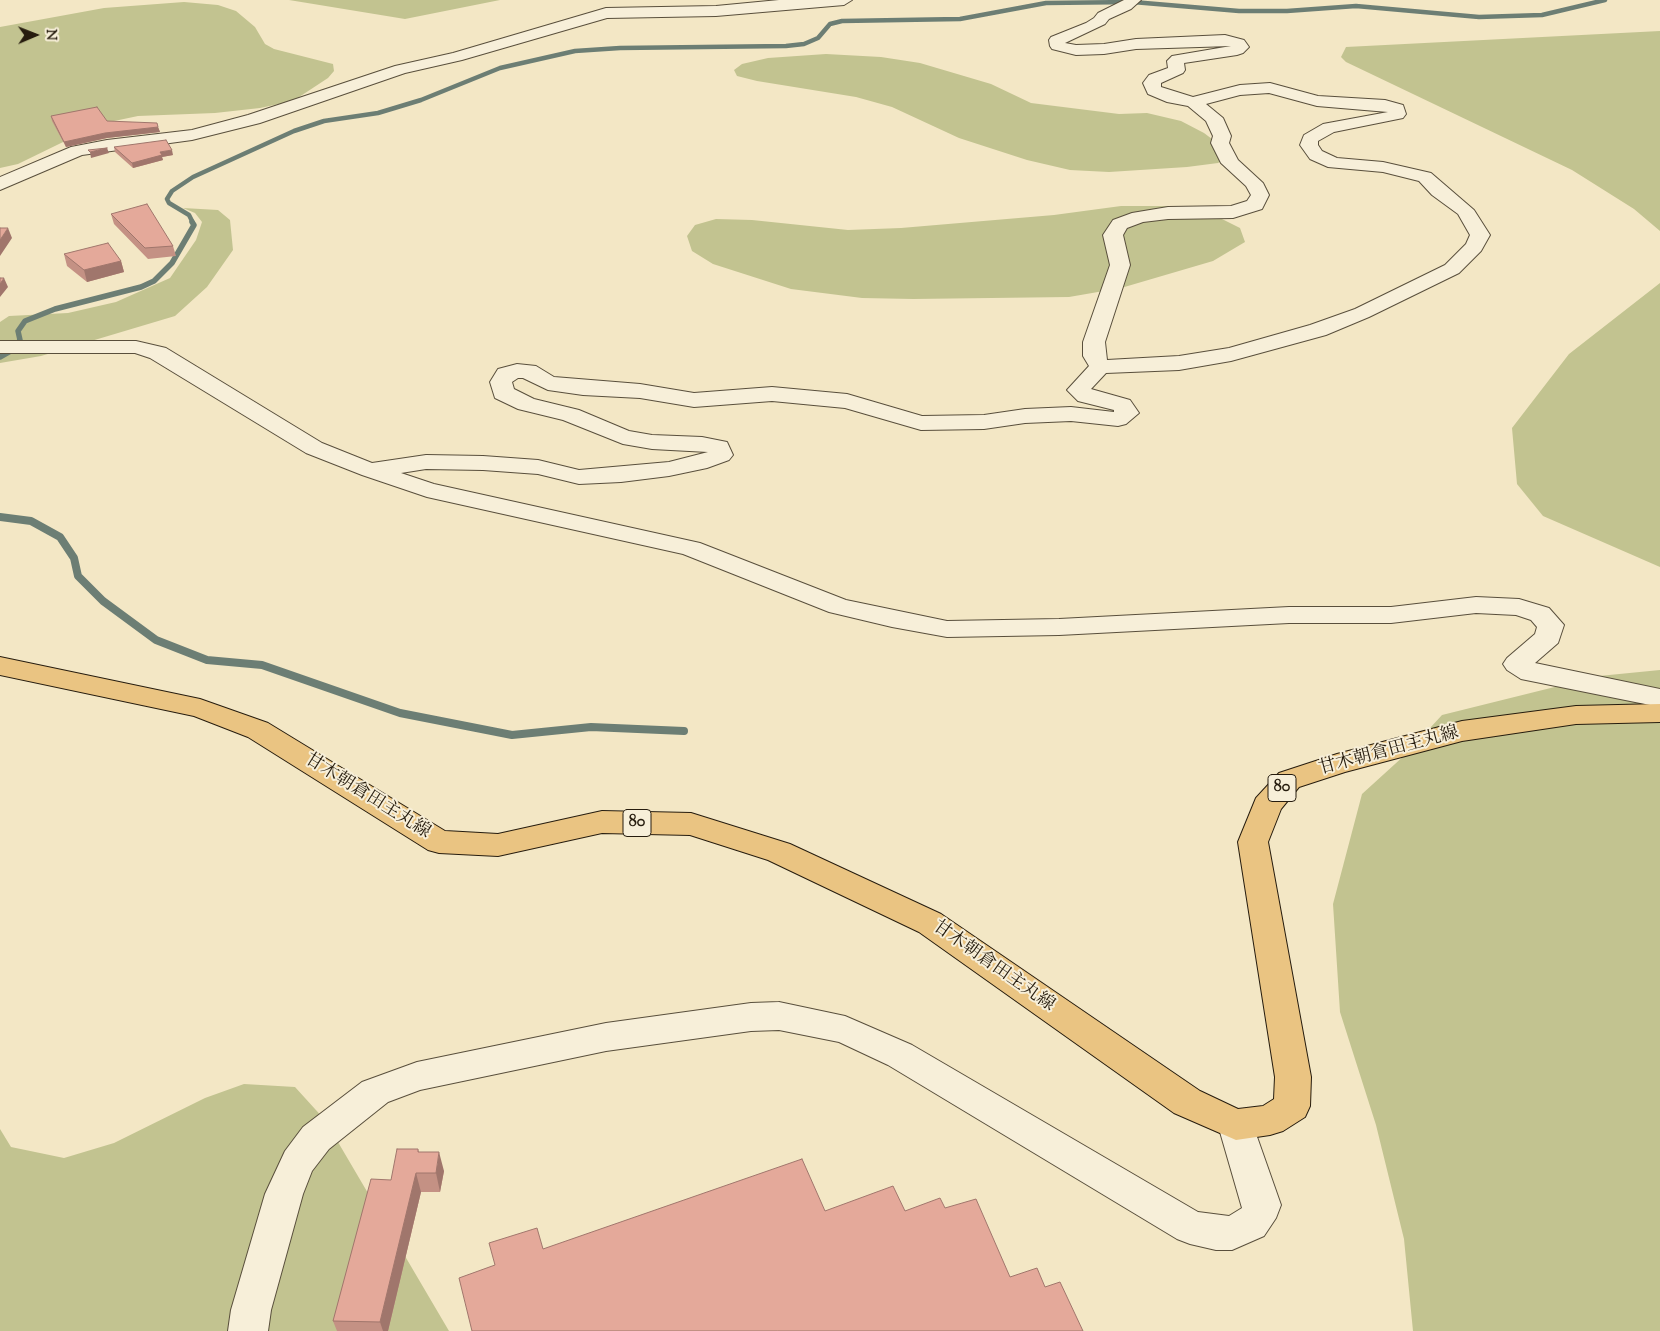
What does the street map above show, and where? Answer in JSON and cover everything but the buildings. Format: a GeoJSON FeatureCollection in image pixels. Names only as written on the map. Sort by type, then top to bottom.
{"type":"FeatureCollection","features":[{"type":"Feature","properties":{"kind":"main road","name":"甘木朝倉田主丸線"},"geometry":{"type":"LineString","coordinates":[[0,666],[200,708],[258,730],[439,842],[498,845],[602,822],[690,824],[779,852],[930,924],[1187,1102],[1236,1125],[1270,1120],[1292,1106],[1293,1077],[1254,842],[1266,805],[1289,780],[1337,764],[1462,731],[1576,715],[1660,713]]}},
{"type":"Feature","properties":{"kind":"street"},"geometry":{"type":"LineString","coordinates":[[0,184],[77,151],[107,145],[192,134],[254,119],[401,69],[465,55],[606,13],[716,12],[804,2],[844,0]]}},
{"type":"Feature","properties":{"kind":"street"},"geometry":{"type":"LineString","coordinates":[[370,470],[426,462],[483,463],[538,467],[579,477],[621,475],[669,469],[707,461],[721,455],[720,447],[702,444],[652,442],[622,437],[571,415],[526,404],[504,393],[501,382],[506,374],[517,371],[528,371],[548,383],[583,388],[640,391],[694,400],[772,394],[847,401],[921,423],[984,422],[1025,416],[1071,414],[1118,419],[1128,413],[1122,405],[1086,396],[1078,390],[1100,367],[1179,362],[1231,354],[1318,330],[1362,313],[1452,269],[1474,247],[1480,235],[1465,210],[1439,191],[1425,177],[1383,167],[1334,163],[1316,155],[1309,145],[1310,139],[1329,128],[1389,117],[1397,114],[1396,109],[1385,105],[1317,101],[1270,88],[1240,90],[1193,102],[1173,98],[1154,90],[1152,83],[1155,78],[1176,70],[1175,61],[1178,59],[1237,50],[1241,47],[1238,44],[1225,40],[1136,44],[1104,50],[1076,50],[1058,46],[1057,40],[1100,21],[1103,16],[1126,6],[1133,0]]}},
{"type":"Feature","properties":{"kind":"street"},"geometry":{"type":"LineString","coordinates":[[1100,367],[1094,356],[1094,342],[1120,265],[1113,235],[1120,224],[1139,217],[1168,213],[1233,212],[1255,205],[1260,195],[1254,182],[1230,163],[1220,143],[1222,136],[1214,118],[1193,102]]}},
{"type":"Feature","properties":{"kind":"street"},"geometry":{"type":"LineString","coordinates":[[0,347],[136,347],[158,353],[314,448],[370,470],[427,490],[691,548],[838,606],[947,629],[1059,627],[1288,615],[1391,615],[1476,605],[1519,607],[1540,614],[1551,625],[1548,637],[1517,664],[1530,673],[1660,698]]}},
{"type":"Feature","properties":{"kind":"street"},"geometry":{"type":"LineString","coordinates":[[248,1331],[251,1310],[284,1194],[298,1162],[316,1138],[375,1092],[417,1076],[606,1037],[750,1016],[779,1016],[845,1030],[900,1055],[1190,1227],[1216,1233],[1232,1233],[1251,1224],[1257,1218],[1262,1205],[1236,1125]]}},
{"type":"Feature","properties":{"kind":"green space"},"geometry":{"type":"Polygon","coordinates":[[[289,0],[500,0],[405,19],[289,0]]]}},
{"type":"Feature","properties":{"kind":"green space"},"geometry":{"type":"Polygon","coordinates":[[[184,2],[218,5],[236,11],[255,27],[265,44],[274,49],[333,64],[334,71],[328,78],[293,101],[260,108],[215,113],[138,116],[100,124],[18,164],[0,168],[0,27],[104,8],[184,2]]]}},
{"type":"Feature","properties":{"kind":"green space"},"geometry":{"type":"Polygon","coordinates":[[[1660,31],[1660,231],[1634,209],[1572,170],[1346,62],[1341,57],[1346,47],[1660,31]]]}},
{"type":"Feature","properties":{"kind":"green space"},"geometry":{"type":"Polygon","coordinates":[[[826,54],[881,57],[920,63],[991,84],[1031,103],[1119,114],[1147,113],[1181,121],[1204,133],[1220,145],[1227,157],[1218,163],[1187,167],[1109,172],[1070,170],[1027,160],[959,138],[892,107],[856,97],[757,81],[737,76],[734,70],[742,64],[768,58],[826,54]]]}},
{"type":"Feature","properties":{"kind":"green space"},"geometry":{"type":"Polygon","coordinates":[[[1121,206],[1166,206],[1214,215],[1240,228],[1245,242],[1213,261],[1121,288],[1069,297],[913,299],[862,298],[791,289],[713,264],[692,251],[687,236],[695,225],[716,219],[752,220],[848,230],[901,228],[1054,215],[1121,206]]]}},
{"type":"Feature","properties":{"kind":"green space"},"geometry":{"type":"Polygon","coordinates":[[[183,208],[218,210],[230,220],[233,250],[207,287],[175,316],[41,356],[0,363],[0,322],[9,316],[68,313],[116,302],[170,278],[196,240],[202,222],[195,213],[183,208]]]}},
{"type":"Feature","properties":{"kind":"green space"},"geometry":{"type":"Polygon","coordinates":[[[1660,283],[1660,567],[1543,516],[1517,484],[1512,428],[1569,354],[1660,283]]]}},
{"type":"Feature","properties":{"kind":"green space"},"geometry":{"type":"Polygon","coordinates":[[[1660,670],[1660,1331],[1413,1331],[1404,1239],[1376,1125],[1340,1012],[1333,904],[1362,794],[1406,754],[1442,715],[1599,676],[1660,670]]]}},
{"type":"Feature","properties":{"kind":"green space"},"geometry":{"type":"Polygon","coordinates":[[[244,1084],[295,1087],[325,1120],[449,1331],[0,1331],[0,1129],[11,1147],[64,1158],[114,1143],[205,1098],[244,1084]]]}},
{"type":"Feature","properties":{"kind":"waterway"},"geometry":{"type":"LineString","coordinates":[[193,223],[189,215],[169,203],[167,199],[172,191],[193,177],[294,131],[324,121],[378,113],[421,100],[500,68],[575,51],[620,48],[786,46],[804,44],[818,38],[830,24],[842,21],[960,19],[1046,3],[1133,2],[1239,11],[1287,11],[1356,6],[1479,17],[1542,15],[1605,0]]}},
{"type":"Feature","properties":{"kind":"waterway"},"geometry":{"type":"LineString","coordinates":[[0,357],[14,349],[20,340],[18,331],[25,321],[55,309],[141,287],[154,281],[172,263],[194,225],[192,222]]}},
{"type":"Feature","properties":{"kind":"waterway"},"geometry":{"type":"LineString","coordinates":[[0,517],[31,521],[60,537],[74,558],[78,576],[103,601],[156,640],[207,660],[262,665],[400,713],[512,735],[591,727],[684,731]]}}]}
